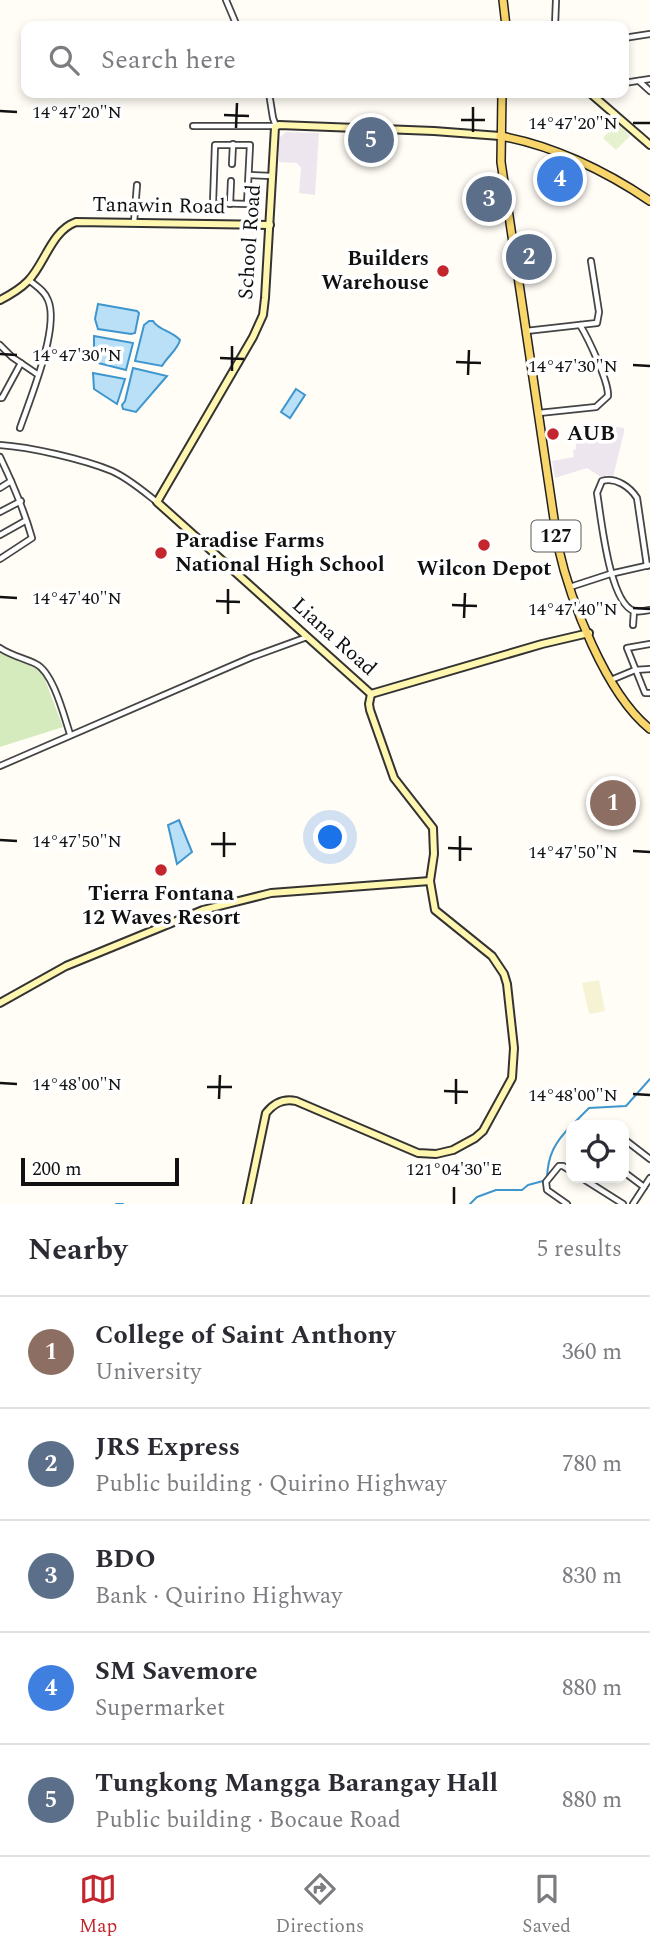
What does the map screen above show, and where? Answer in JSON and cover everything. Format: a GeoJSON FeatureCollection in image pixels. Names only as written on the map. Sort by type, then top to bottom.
{"type":"FeatureCollection","features":[{"type":"Feature","properties":{"kind":"main road"},"geometry":{"type":"LineString","coordinates":[[503,0],[505,21]]}},
{"type":"Feature","properties":{"kind":"main road","name":"127"},"geometry":{"type":"LineString","coordinates":[[502,98],[501,162],[558,546],[569,587],[611,680],[626,706],[650,729]]}},
{"type":"Feature","properties":{"kind":"main road"},"geometry":{"type":"LineString","coordinates":[[500,136],[533,143],[571,158],[650,201]]}},
{"type":"Feature","properties":{"kind":"street"},"geometry":{"type":"LineString","coordinates":[[226,0],[235,21]]}},
{"type":"Feature","properties":{"kind":"street"},"geometry":{"type":"LineString","coordinates":[[555,21],[556,0]]}},
{"type":"Feature","properties":{"kind":"street"},"geometry":{"type":"LineString","coordinates":[[629,37],[650,34]]}},
{"type":"Feature","properties":{"kind":"street"},"geometry":{"type":"LineString","coordinates":[[629,82],[650,79]]}},
{"type":"Feature","properties":{"kind":"street"},"geometry":{"type":"LineString","coordinates":[[639,81],[650,91]]}},
{"type":"Feature","properties":{"kind":"street"},"geometry":{"type":"LineString","coordinates":[[270,98],[276,126]]}},
{"type":"Feature","properties":{"kind":"street"},"geometry":{"type":"LineString","coordinates":[[596,98],[650,145]]}},
{"type":"Feature","properties":{"kind":"street"},"geometry":{"type":"LineString","coordinates":[[193,126],[434,131],[500,136]]}},
{"type":"Feature","properties":{"kind":"street","name":"School Road"},"geometry":{"type":"LineString","coordinates":[[157,502],[261,322],[265,298],[276,126]]}},
{"type":"Feature","properties":{"kind":"street"},"geometry":{"type":"LineString","coordinates":[[218,144],[233,144],[250,145],[247,204],[213,203],[214,147],[218,144]]}},
{"type":"Feature","properties":{"kind":"street"},"geometry":{"type":"LineString","coordinates":[[232,164],[233,144]]}},
{"type":"Feature","properties":{"kind":"street"},"geometry":{"type":"LineString","coordinates":[[250,175],[272,176]]}},
{"type":"Feature","properties":{"kind":"street"},"geometry":{"type":"LineString","coordinates":[[230,204],[231,181]]}},
{"type":"Feature","properties":{"kind":"street"},"geometry":{"type":"LineString","coordinates":[[134,222],[137,185]]}},
{"type":"Feature","properties":{"kind":"street","name":"Tanawin Road"},"geometry":{"type":"LineString","coordinates":[[0,300],[11,295],[29,280],[71,223],[270,225]]}},
{"type":"Feature","properties":{"kind":"street"},"geometry":{"type":"LineString","coordinates":[[526,331],[597,323],[591,261]]}},
{"type":"Feature","properties":{"kind":"street"},"geometry":{"type":"LineString","coordinates":[[20,428],[48,340],[51,313],[46,296],[29,280]]}},
{"type":"Feature","properties":{"kind":"street"},"geometry":{"type":"LineString","coordinates":[[538,413],[596,407],[608,396],[608,387],[592,344],[580,325]]}},
{"type":"Feature","properties":{"kind":"street"},"geometry":{"type":"LineString","coordinates":[[0,345],[37,374]]}},
{"type":"Feature","properties":{"kind":"street"},"geometry":{"type":"LineString","coordinates":[[0,398],[20,363]]}},
{"type":"Feature","properties":{"kind":"street"},"geometry":{"type":"LineString","coordinates":[[0,445],[16,446],[111,471],[135,484],[157,502]]}},
{"type":"Feature","properties":{"kind":"street"},"geometry":{"type":"LineString","coordinates":[[0,559],[32,538],[25,521],[26,514],[1,461]]}},
{"type":"Feature","properties":{"kind":"street"},"geometry":{"type":"LineString","coordinates":[[569,587],[610,574],[648,566],[638,498],[632,490],[608,480],[602,481],[597,493],[610,574],[624,602],[634,611],[650,610]]}},
{"type":"Feature","properties":{"kind":"street"},"geometry":{"type":"LineString","coordinates":[[0,488],[11,481]]}},
{"type":"Feature","properties":{"kind":"street"},"geometry":{"type":"LineString","coordinates":[[0,512],[20,501]]}},
{"type":"Feature","properties":{"kind":"street","name":"Liana Road"},"geometry":{"type":"LineString","coordinates":[[157,502],[371,694],[370,710],[394,778],[433,828],[434,854],[430,881],[435,910],[492,956],[504,974],[514,1048],[510,1085],[483,1131],[453,1150],[436,1154],[408,1150],[296,1101],[278,1103],[266,1113],[263,1122],[247,1204]]}},
{"type":"Feature","properties":{"kind":"street"},"geometry":{"type":"LineString","coordinates":[[0,535],[25,521]]}},
{"type":"Feature","properties":{"kind":"street"},"geometry":{"type":"LineString","coordinates":[[633,625],[634,611]]}},
{"type":"Feature","properties":{"kind":"street"},"geometry":{"type":"LineString","coordinates":[[371,694],[532,646],[589,633]]}},
{"type":"Feature","properties":{"kind":"street"},"geometry":{"type":"LineString","coordinates":[[0,766],[252,657],[308,637]]}},
{"type":"Feature","properties":{"kind":"street"},"geometry":{"type":"LineString","coordinates":[[650,644],[627,648],[645,693],[650,693]]}},
{"type":"Feature","properties":{"kind":"street"},"geometry":{"type":"LineString","coordinates":[[0,648],[14,657],[40,666],[50,680],[70,734]]}},
{"type":"Feature","properties":{"kind":"street"},"geometry":{"type":"LineString","coordinates":[[611,680],[635,670],[650,670]]}},
{"type":"Feature","properties":{"kind":"street"},"geometry":{"type":"LineString","coordinates":[[0,1003],[66,966],[226,903],[271,892],[430,881]]}},
{"type":"Feature","properties":{"kind":"street"},"geometry":{"type":"LineString","coordinates":[[629,1143],[650,1158]]}},
{"type":"Feature","properties":{"kind":"street"},"geometry":{"type":"LineString","coordinates":[[566,1169],[559,1166],[546,1182],[547,1190],[567,1204]]}},
{"type":"Feature","properties":{"kind":"street"},"geometry":{"type":"LineString","coordinates":[[629,1176],[644,1187]]}},
{"type":"Feature","properties":{"kind":"street"},"geometry":{"type":"LineString","coordinates":[[632,1204],[650,1178]]}},
{"type":"Feature","properties":{"kind":"street"},"geometry":{"type":"LineString","coordinates":[[590,1183],[623,1204]]}},
{"type":"Feature","properties":{"kind":"shaded area"},"geometry":{"type":"Polygon","coordinates":[[[286,132],[319,133],[315,195],[299,193],[301,168],[297,163],[279,162],[279,138],[286,132]]]}},
{"type":"Feature","properties":{"kind":"shaded area"},"geometry":{"type":"Polygon","coordinates":[[[624,428],[624,432],[613,477],[601,477],[587,468],[555,478],[552,461],[574,457],[575,433],[624,428]]]}},
{"type":"Feature","properties":{"kind":"shaded area"},"geometry":{"type":"Polygon","coordinates":[[[599,980],[605,1011],[589,1014],[582,983],[599,980]]]}},
{"type":"Feature","properties":{"kind":"green space"},"geometry":{"type":"Polygon","coordinates":[[[617,123],[630,136],[616,150],[603,138],[617,123]]]}},
{"type":"Feature","properties":{"kind":"green space"},"geometry":{"type":"Polygon","coordinates":[[[0,650],[42,672],[63,727],[0,747],[0,650]]]}},
{"type":"Feature","properties":{"kind":"water"},"geometry":{"type":"Polygon","coordinates":[[[98,304],[137,311],[139,313],[135,333],[98,329],[95,319],[98,304]]]}},
{"type":"Feature","properties":{"kind":"water"},"geometry":{"type":"Polygon","coordinates":[[[149,321],[180,340],[162,366],[135,361],[144,325],[149,321]]]}},
{"type":"Feature","properties":{"kind":"water"},"geometry":{"type":"Polygon","coordinates":[[[94,336],[133,343],[126,370],[94,362],[94,336]]]}},
{"type":"Feature","properties":{"kind":"water"},"geometry":{"type":"Polygon","coordinates":[[[133,368],[167,376],[136,412],[123,409],[122,405],[133,368]]]}},
{"type":"Feature","properties":{"kind":"water"},"geometry":{"type":"Polygon","coordinates":[[[93,373],[125,379],[117,404],[94,389],[93,373]]]}},
{"type":"Feature","properties":{"kind":"water"},"geometry":{"type":"Polygon","coordinates":[[[296,389],[305,395],[290,418],[281,412],[296,389]]]}},
{"type":"Feature","properties":{"kind":"water"},"geometry":{"type":"Polygon","coordinates":[[[179,820],[192,852],[177,864],[168,825],[179,820]]]}},
{"type":"Feature","properties":{"kind":"waterway"},"geometry":{"type":"LineString","coordinates":[[577,1120],[589,1108],[626,1106],[650,1079]]}},
{"type":"Feature","properties":{"kind":"waterway"},"geometry":{"type":"LineString","coordinates":[[547,1177],[553,1149],[566,1132]]}},
{"type":"Feature","properties":{"kind":"waterway"},"geometry":{"type":"LineString","coordinates":[[470,1204],[477,1197],[496,1190],[522,1190],[528,1185],[543,1181]]}},
{"type":"Feature","properties":{"kind":"waterway"},"geometry":{"type":"LineString","coordinates":[[116,1204],[123,1204]]}},
{"type":"Feature","properties":{"kind":"place","name":"Tungkong Mangga Barangay Hall"},"geometry":{"type":"Point","coordinates":[371,140]}},
{"type":"Feature","properties":{"kind":"place","name":"SM Savemore"},"geometry":{"type":"Point","coordinates":[560,179]}},
{"type":"Feature","properties":{"kind":"place","name":"BDO"},"geometry":{"type":"Point","coordinates":[489,199]}},
{"type":"Feature","properties":{"kind":"place","name":"JRS Express"},"geometry":{"type":"Point","coordinates":[529,257]}},
{"type":"Feature","properties":{"kind":"place","name":"Builders Warehouse"},"geometry":{"type":"Point","coordinates":[443,271]}},
{"type":"Feature","properties":{"kind":"place","name":"AUB"},"geometry":{"type":"Point","coordinates":[553,434]}},
{"type":"Feature","properties":{"kind":"place","name":"Wilcon Depot"},"geometry":{"type":"Point","coordinates":[484,545]}},
{"type":"Feature","properties":{"kind":"place","name":"Paradise Farms National High School"},"geometry":{"type":"Point","coordinates":[161,553]}},
{"type":"Feature","properties":{"kind":"place","name":"College of Saint Anthony"},"geometry":{"type":"Point","coordinates":[613,803]}},
{"type":"Feature","properties":{"kind":"place","name":"Tierra Fontana 12 Waves Resort"},"geometry":{"type":"Point","coordinates":[161,870]}}]}
